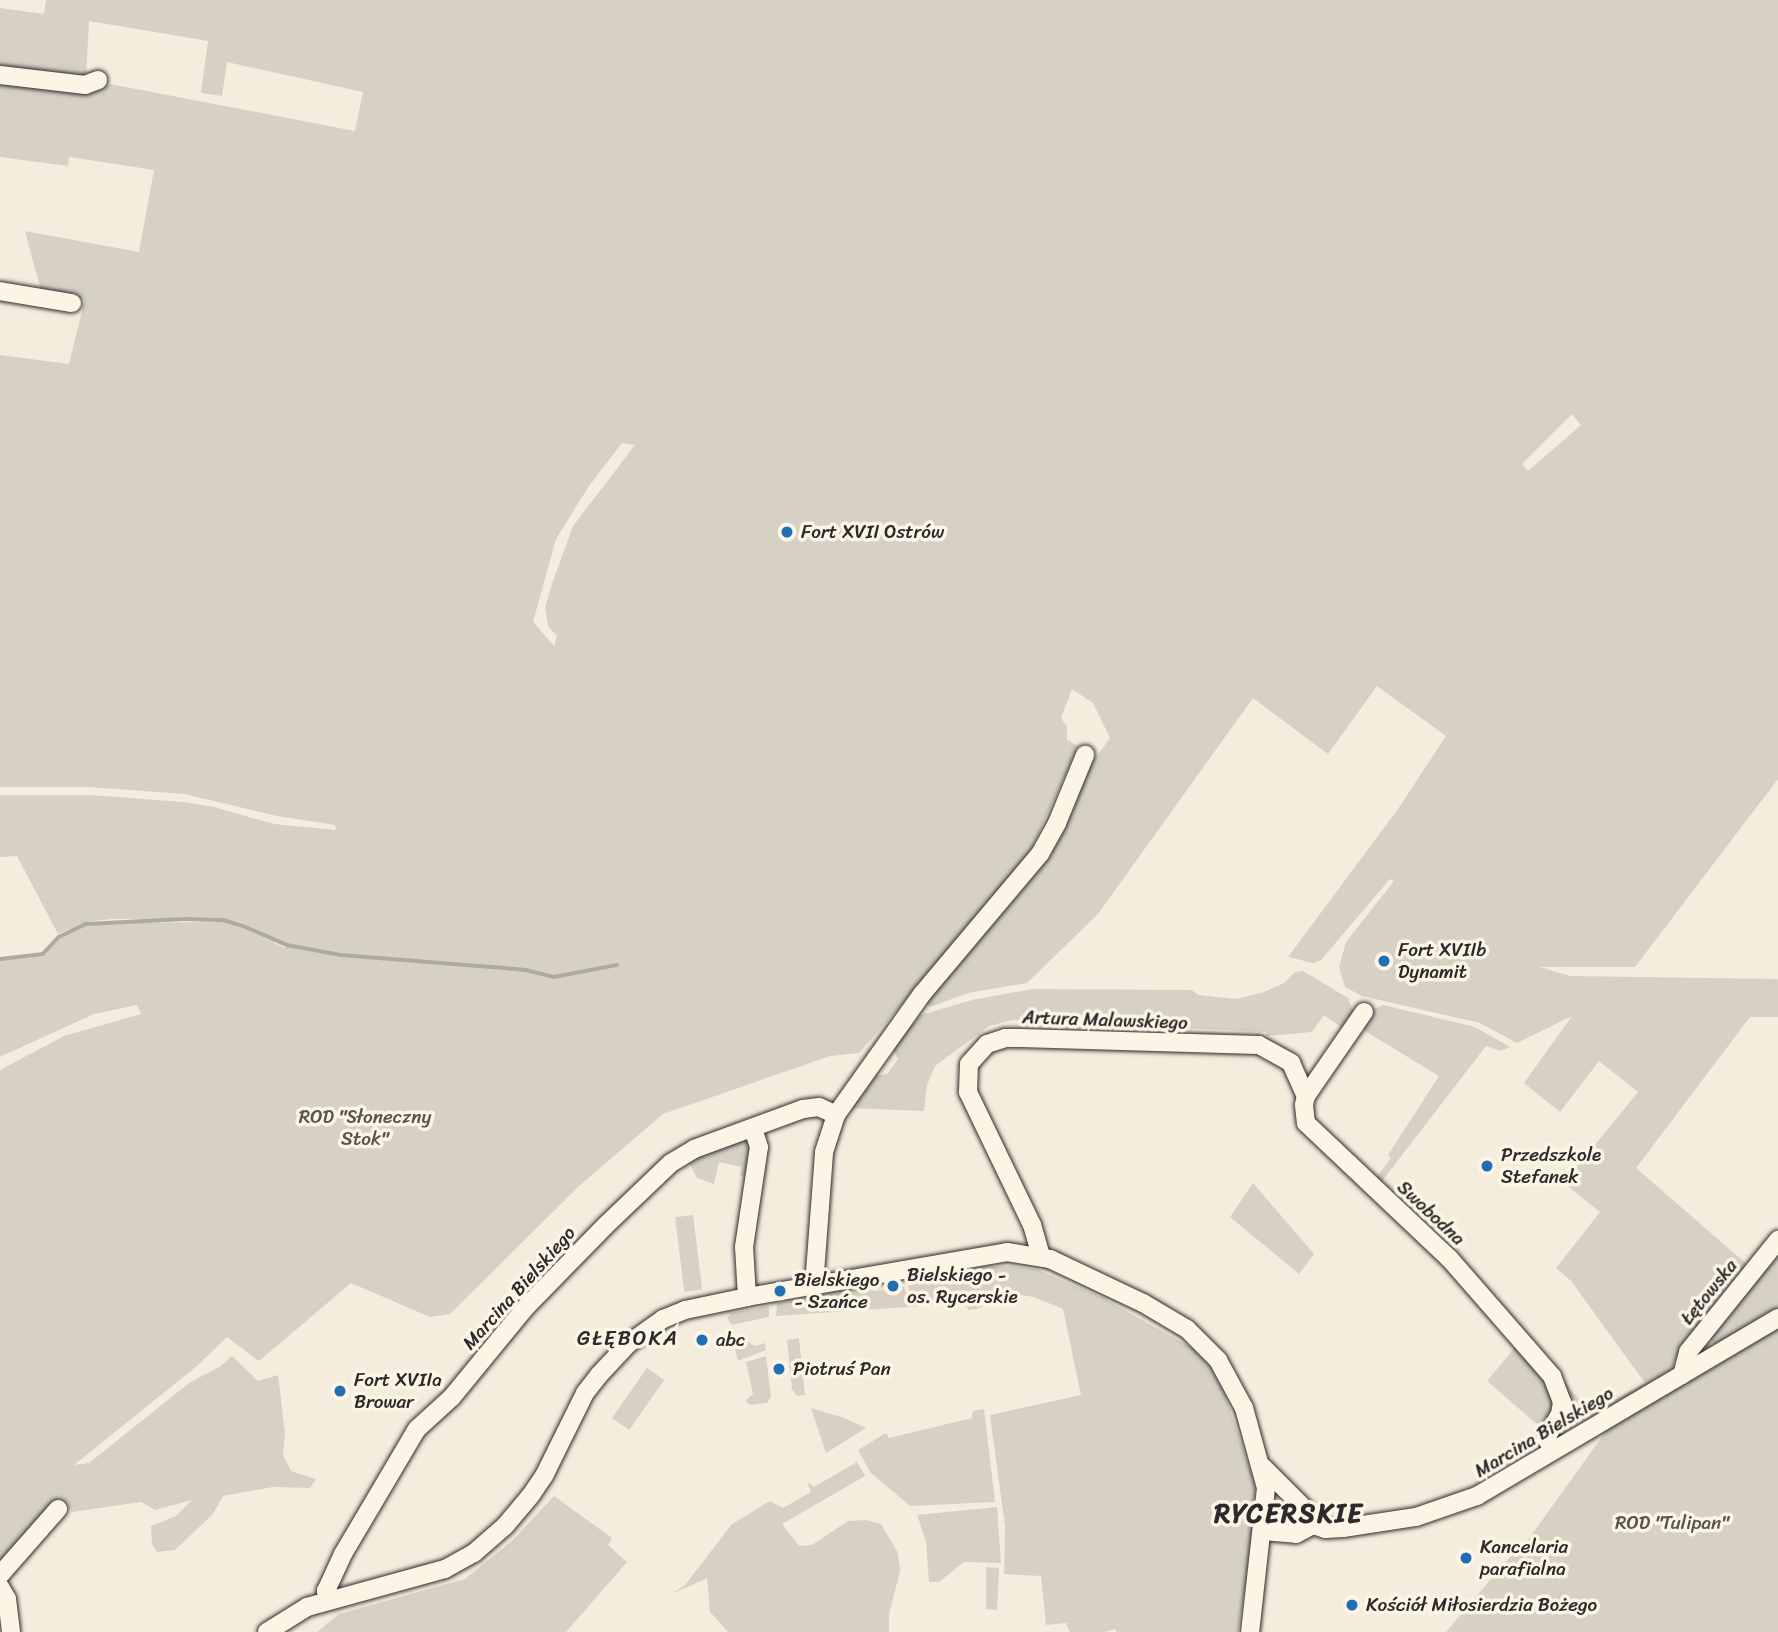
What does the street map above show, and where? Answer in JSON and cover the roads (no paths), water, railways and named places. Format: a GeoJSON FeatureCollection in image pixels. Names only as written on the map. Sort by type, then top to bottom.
{"type":"FeatureCollection","features":[{"type":"Feature","properties":{"kind":"street"},"geometry":{"type":"LineString","coordinates":[[0,75],[85,85],[98,80]]}},
{"type":"Feature","properties":{"kind":"street"},"geometry":{"type":"LineString","coordinates":[[0,291],[72,303]]}},
{"type":"Feature","properties":{"kind":"street"},"geometry":{"type":"LineString","coordinates":[[814,1286],[824,1152],[836,1115],[922,994],[1040,854],[1057,823],[1085,755]]}},
{"type":"Feature","properties":{"kind":"street"},"geometry":{"type":"LineString","coordinates":[[1306,1096],[1364,1012]]}},
{"type":"Feature","properties":{"kind":"street","name":"Artura Malawskiego"},"geometry":{"type":"LineString","coordinates":[[1041,1256],[1032,1224],[968,1092],[969,1064],[979,1050],[995,1040],[1045,1038],[1259,1045],[1291,1063],[1306,1096]]}},
{"type":"Feature","properties":{"kind":"street","name":"Swobodna"},"geometry":{"type":"LineString","coordinates":[[1306,1096],[1304,1114],[1310,1130],[1449,1258],[1552,1376],[1562,1402],[1560,1414],[1546,1438],[1553,1449]]}},
{"type":"Feature","properties":{"kind":"street","name":"Marcina Bielskiego"},"geometry":{"type":"LineString","coordinates":[[329,1599],[326,1591],[343,1554],[417,1429],[452,1396],[526,1307],[671,1163],[694,1149],[803,1109],[819,1107],[836,1115]]}},
{"type":"Feature","properties":{"kind":"street"},"geometry":{"type":"LineString","coordinates":[[747,1297],[744,1247],[759,1147],[753,1129]]}},
{"type":"Feature","properties":{"kind":"street","name":"Łętowska"},"geometry":{"type":"LineString","coordinates":[[1682,1375],[1688,1352],[1778,1240]]}},
{"type":"Feature","properties":{"kind":"street"},"geometry":{"type":"LineString","coordinates":[[267,1632],[307,1607],[445,1569],[474,1553],[505,1526],[531,1495],[544,1476],[585,1393],[628,1344],[663,1319],[684,1310],[747,1297],[992,1253],[1041,1256],[1143,1303],[1203,1343],[1224,1370],[1244,1408],[1263,1467],[1266,1506],[1250,1632]]}},
{"type":"Feature","properties":{"kind":"street","name":"Marcina Bielskiego"},"geometry":{"type":"LineString","coordinates":[[1263,1531],[1296,1534],[1313,1525],[1325,1529],[1343,1528],[1435,1513],[1477,1496],[1778,1318]]}},
{"type":"Feature","properties":{"kind":"street"},"geometry":{"type":"LineString","coordinates":[[1263,1467],[1308,1512],[1313,1525]]}},
{"type":"Feature","properties":{"kind":"street"},"geometry":{"type":"LineString","coordinates":[[1266,1506],[1278,1498],[1291,1496]]}},
{"type":"Feature","properties":{"kind":"street"},"geometry":{"type":"LineString","coordinates":[[0,1574],[58,1509]]}},
{"type":"Feature","properties":{"kind":"street"},"geometry":{"type":"LineString","coordinates":[[0,1587],[7,1599],[11,1632]]}},
{"type":"Feature","properties":{"kind":"waterway"},"geometry":{"type":"LineString","coordinates":[[0,959],[43,954],[59,937],[86,924],[185,919],[223,920],[287,945],[341,955],[526,970],[554,977],[617,965]]}},
{"type":"Feature","properties":{"kind":"place","name":"Fort XVII Ostrów"},"geometry":{"type":"Point","coordinates":[787,532]}},
{"type":"Feature","properties":{"kind":"place","name":"Fort XVIIb Dynamit"},"geometry":{"type":"Point","coordinates":[1384,961]}},
{"type":"Feature","properties":{"kind":"place","name":"Przedszkole Stefanek"},"geometry":{"type":"Point","coordinates":[1487,1166]}},
{"type":"Feature","properties":{"kind":"place","name":"Bielskiego - os. Rycerskie"},"geometry":{"type":"Point","coordinates":[893,1286]}},
{"type":"Feature","properties":{"kind":"place","name":"Bielskiego - Szańce"},"geometry":{"type":"Point","coordinates":[780,1291]}},
{"type":"Feature","properties":{"kind":"place","name":"abc"},"geometry":{"type":"Point","coordinates":[702,1340]}},
{"type":"Feature","properties":{"kind":"place","name":"Piotruś Pan"},"geometry":{"type":"Point","coordinates":[779,1369]}},
{"type":"Feature","properties":{"kind":"place","name":"Fort XVIIa Browar"},"geometry":{"type":"Point","coordinates":[340,1391]}},
{"type":"Feature","properties":{"kind":"place","name":"Kancelaria parafialna"},"geometry":{"type":"Point","coordinates":[1466,1558]}},
{"type":"Feature","properties":{"kind":"place","name":"Kościół Miłosierdzia Bożego"},"geometry":{"type":"Point","coordinates":[1352,1605]}},
{"type":"Feature","properties":{"kind":"district","name":"GŁĘBOKA"},"geometry":{"type":"Point","coordinates":[628,1338]}},
{"type":"Feature","properties":{"kind":"district","name":"RYCERSKIE"},"geometry":{"type":"Point","coordinates":[1289,1514]}},
{"type":"Feature","properties":{"kind":"park label","name":"ROD \"Słoneczny Stok\""},"geometry":{"type":"Point","coordinates":[365,1128]}},
{"type":"Feature","properties":{"kind":"park label","name":"ROD \"Tulipan\""},"geometry":{"type":"Point","coordinates":[1672,1523]}}]}
